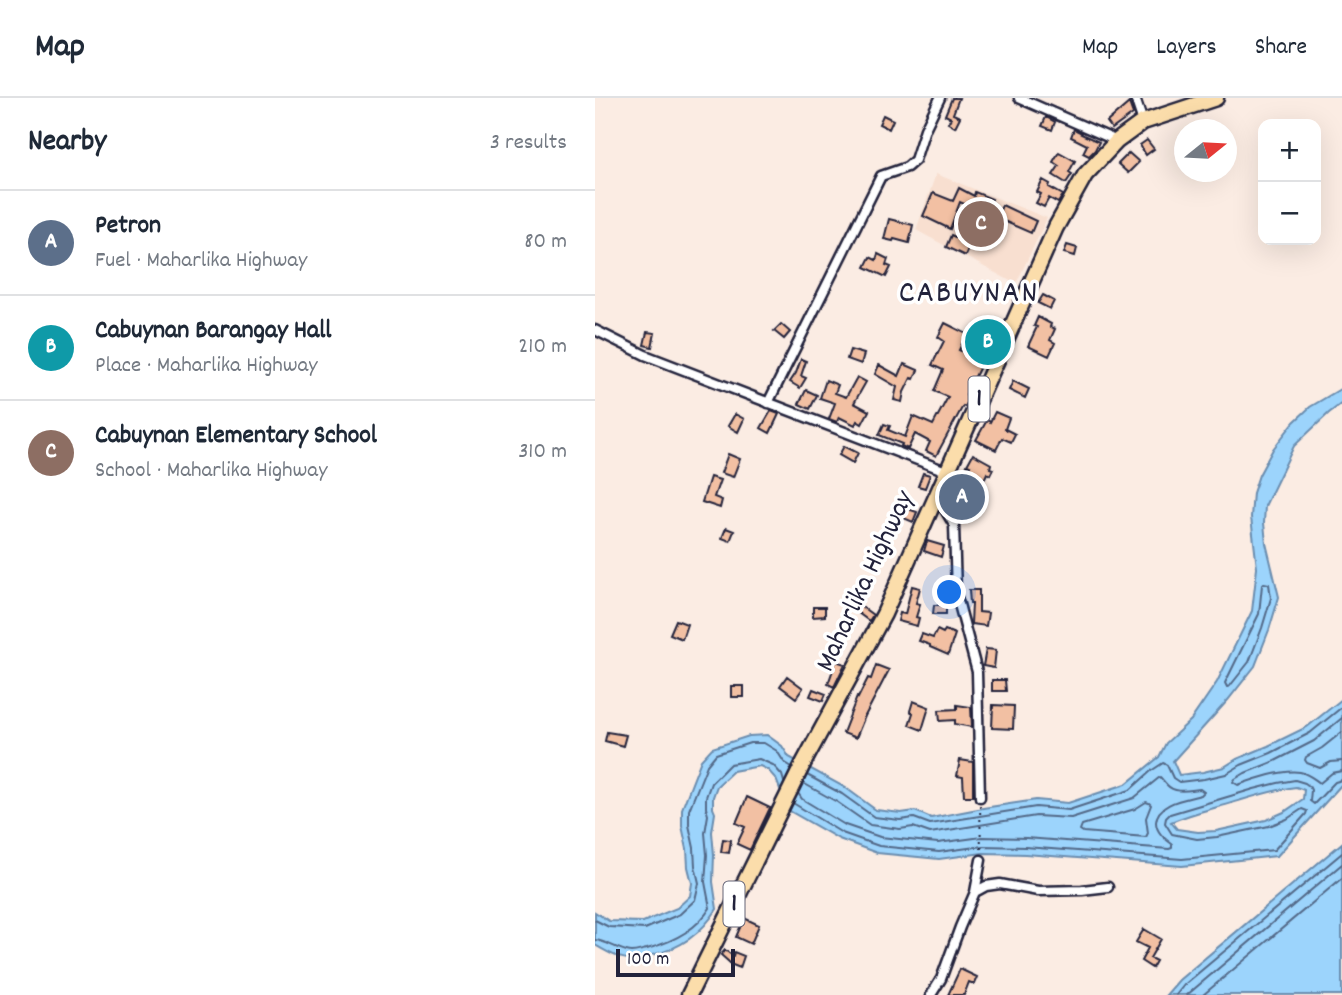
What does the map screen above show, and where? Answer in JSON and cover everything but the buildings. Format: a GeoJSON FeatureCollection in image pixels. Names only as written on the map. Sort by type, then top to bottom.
{"type":"FeatureCollection","features":[{"type":"Feature","properties":{"kind":"highway","name":"Maharlika Highway"},"geometry":{"type":"LineString","coordinates":[[690,995],[778,813],[884,614],[1056,227],[1085,175],[1117,141],[1143,122],[1216,98]]}},
{"type":"Feature","properties":{"kind":"street"},"geometry":{"type":"LineString","coordinates":[[768,403],[881,176],[907,167],[915,160],[925,129],[940,98]]}},
{"type":"Feature","properties":{"kind":"street"},"geometry":{"type":"LineString","coordinates":[[1019,98],[1117,141]]}},
{"type":"Feature","properties":{"kind":"street"},"geometry":{"type":"LineString","coordinates":[[1135,98],[1143,122]]}},
{"type":"Feature","properties":{"kind":"street"},"geometry":{"type":"LineString","coordinates":[[595,330],[645,355],[946,471]]}},
{"type":"Feature","properties":{"kind":"street"},"geometry":{"type":"LineString","coordinates":[[936,494],[954,525],[956,593],[977,672],[980,797]]}},
{"type":"Feature","properties":{"kind":"street"},"geometry":{"type":"LineString","coordinates":[[931,995],[941,979],[975,892],[981,860]]}},
{"type":"Feature","properties":{"kind":"street"},"geometry":{"type":"LineString","coordinates":[[975,892],[986,886],[1000,884],[1038,891],[1108,887]]}},
{"type":"Feature","properties":{"kind":"path"},"geometry":{"type":"LineString","coordinates":[[980,797],[981,860]]}},
{"type":"Feature","properties":{"kind":"shaded area"},"geometry":{"type":"Polygon","coordinates":[[[936,174],[1047,218],[1016,284],[916,230],[936,174]]]}},
{"type":"Feature","properties":{"kind":"water"},"geometry":{"type":"Polygon","coordinates":[[[1342,388],[1342,403],[1294,446],[1265,506],[1266,543],[1279,597],[1269,630],[1255,666],[1173,761],[1179,775],[1224,767],[1307,727],[1342,699],[1342,784],[1277,856],[1182,866],[1025,854],[983,853],[939,859],[877,853],[839,839],[788,810],[776,779],[760,766],[733,771],[717,786],[713,797],[715,813],[712,832],[713,882],[717,909],[697,933],[662,952],[638,959],[620,957],[595,945],[595,912],[609,921],[643,922],[677,908],[690,896],[692,883],[682,826],[682,809],[701,760],[712,748],[749,736],[767,735],[782,746],[789,757],[846,788],[876,810],[901,813],[915,811],[931,818],[1036,800],[1068,803],[1126,784],[1159,757],[1166,743],[1191,720],[1217,682],[1252,611],[1257,568],[1251,517],[1253,493],[1273,449],[1310,407],[1342,388]],[[1296,787],[1269,792],[1171,822],[1177,829],[1198,832],[1216,831],[1266,820],[1303,799],[1304,790],[1296,787]]]}},
{"type":"Feature","properties":{"kind":"water"},"geometry":{"type":"Polygon","coordinates":[[[1342,843],[1342,995],[1166,995],[1179,980],[1342,843]]]}},
{"type":"Feature","properties":{"kind":"place","name":"Cabuynan Elementary School"},"geometry":{"type":"Point","coordinates":[981,224]}},
{"type":"Feature","properties":{"kind":"place","name":"Cabuynan Barangay Hall"},"geometry":{"type":"Point","coordinates":[988,342]}},
{"type":"Feature","properties":{"kind":"place","name":"Petron"},"geometry":{"type":"Point","coordinates":[962,497]}},
{"type":"Feature","properties":{"kind":"district","name":"CABUYNAN"},"geometry":{"type":"Point","coordinates":[969,295]}}]}
